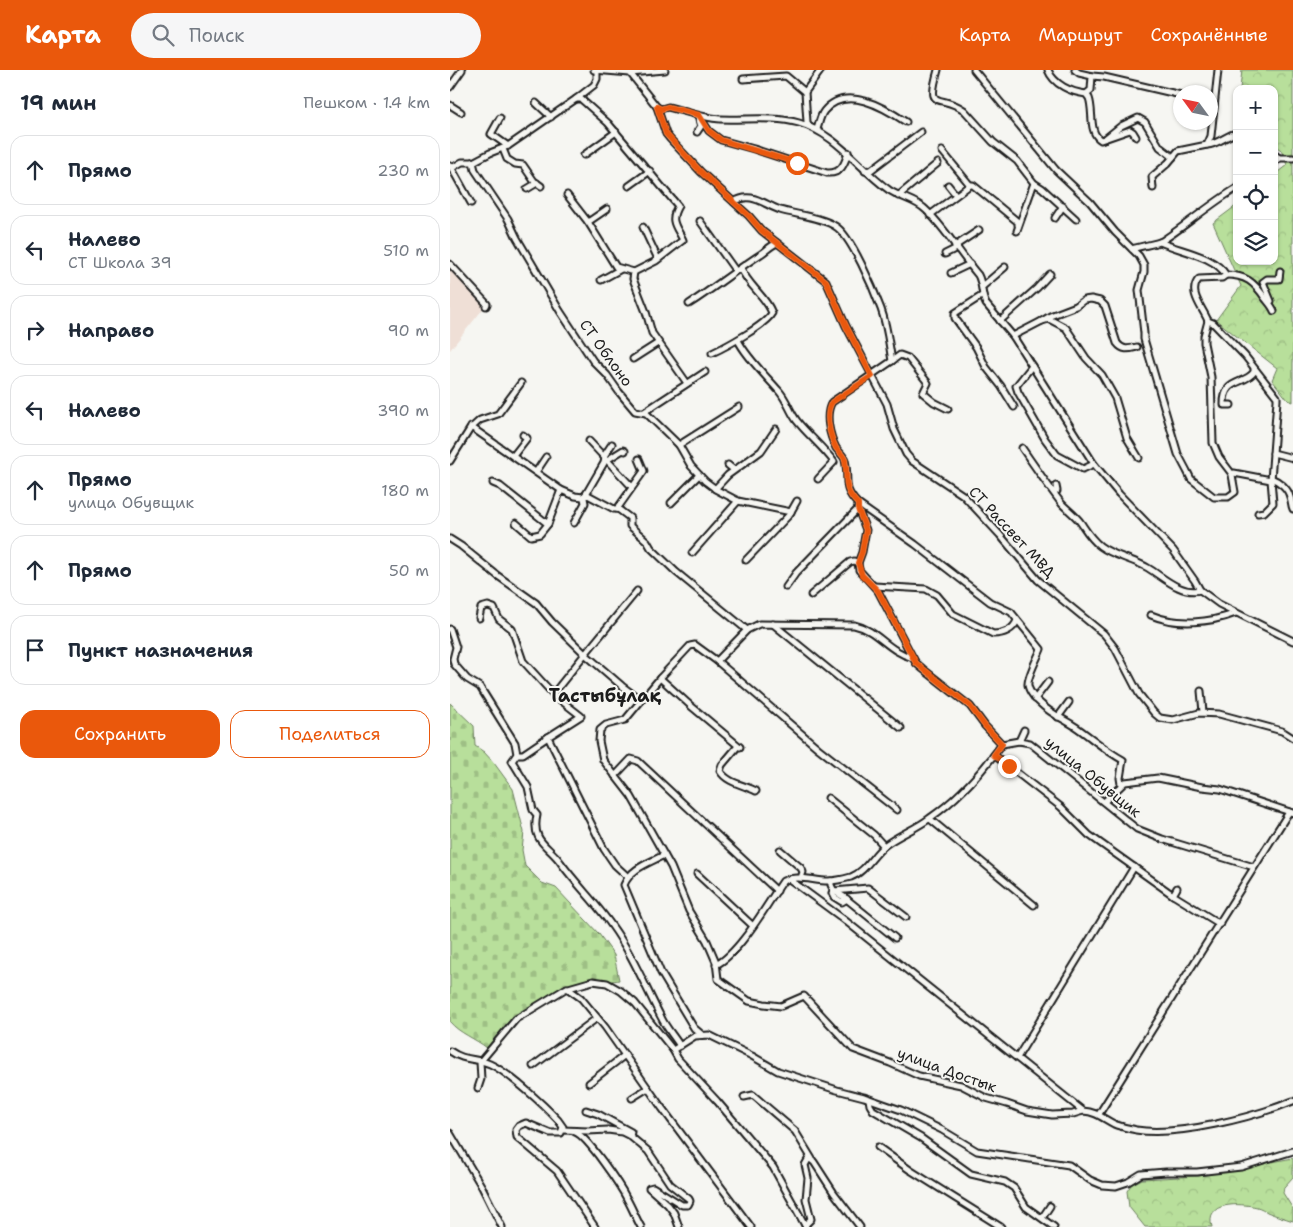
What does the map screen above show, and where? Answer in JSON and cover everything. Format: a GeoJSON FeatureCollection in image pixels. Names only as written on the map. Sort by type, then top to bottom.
{"type":"FeatureCollection","features":[{"type":"Feature","properties":{"kind":"street"},"geometry":{"type":"LineString","coordinates":[[450,87],[462,70]]}},
{"type":"Feature","properties":{"kind":"street"},"geometry":{"type":"LineString","coordinates":[[471,203],[452,168],[466,161],[473,162],[490,152],[506,148],[594,85],[597,79],[595,70],[630,74],[665,70]]}},
{"type":"Feature","properties":{"kind":"street"},"geometry":{"type":"LineString","coordinates":[[809,126],[807,122],[805,92],[822,70]]}},
{"type":"Feature","properties":{"kind":"street"},"geometry":{"type":"LineString","coordinates":[[938,70],[932,90],[934,97],[959,106],[964,110],[993,142],[1005,150],[1017,162],[1034,183],[1076,218]]}},
{"type":"Feature","properties":{"kind":"street"},"geometry":{"type":"LineString","coordinates":[[974,70],[1056,170],[1090,202],[1115,232],[1139,256],[1144,265],[1139,290],[1144,339],[1178,454],[1191,479],[1210,495],[1218,498],[1228,498],[1233,495],[1235,489],[1232,474],[1219,457],[1213,443],[1211,377],[1204,344],[1208,321]]}},
{"type":"Feature","properties":{"kind":"street"},"geometry":{"type":"LineString","coordinates":[[1048,70],[1049,74],[1060,85],[1086,94]]}},
{"type":"Feature","properties":{"kind":"street"},"geometry":{"type":"LineString","coordinates":[[1076,70],[1079,73],[1173,93]]}},
{"type":"Feature","properties":{"kind":"street"},"geometry":{"type":"LineString","coordinates":[[1215,85],[1218,70]]}},
{"type":"Feature","properties":{"kind":"street"},"geometry":{"type":"LineString","coordinates":[[630,74],[657,107],[661,109],[668,107],[720,119],[779,119],[817,129],[848,152],[865,171],[898,196],[923,208],[978,275],[983,286],[983,298],[1013,336],[1094,464],[1122,497],[1173,550],[1200,590],[1209,598],[1236,613],[1293,641]]}},
{"type":"Feature","properties":{"kind":"street"},"geometry":{"type":"LineString","coordinates":[[743,79],[786,76],[805,92]]}},
{"type":"Feature","properties":{"kind":"street"},"geometry":{"type":"LineString","coordinates":[[1086,94],[1092,88],[1092,76]]}},
{"type":"Feature","properties":{"kind":"street"},"geometry":{"type":"LineString","coordinates":[[1086,94],[1091,104],[1095,136],[1101,140],[1130,130],[1136,137]]}},
{"type":"Feature","properties":{"kind":"street"},"geometry":{"type":"LineString","coordinates":[[567,195],[588,222],[616,267],[621,269],[634,272],[658,259],[683,240],[673,221],[677,204],[608,122],[581,99],[576,99]]}},
{"type":"Feature","properties":{"kind":"street"},"geometry":{"type":"LineString","coordinates":[[817,129],[823,112],[835,103],[848,99],[865,101],[889,111],[906,122]]}},
{"type":"Feature","properties":{"kind":"street"},"geometry":{"type":"LineString","coordinates":[[536,103],[551,117]]}},
{"type":"Feature","properties":{"kind":"street"},"geometry":{"type":"LineString","coordinates":[[450,105],[461,112]]}},
{"type":"Feature","properties":{"kind":"street","name":"СТ Рассвет МВД"},"geometry":{"type":"LineString","coordinates":[[657,107],[666,134],[701,172],[762,231],[826,281],[846,326],[887,404],[894,429],[901,444],[912,461],[962,495],[1000,535],[1038,580],[1104,634],[1115,648],[1139,694],[1154,713],[1160,718],[1174,720],[1203,712]]}},
{"type":"Feature","properties":{"kind":"street"},"geometry":{"type":"LineString","coordinates":[[697,114],[701,121],[701,126],[697,132]]}},
{"type":"Feature","properties":{"kind":"street"},"geometry":{"type":"LineString","coordinates":[[697,114],[709,131],[721,140],[827,173],[836,173],[840,170],[844,165],[848,152]]}},
{"type":"Feature","properties":{"kind":"street"},"geometry":{"type":"LineString","coordinates":[[500,118],[492,134],[506,148],[507,159],[515,164],[523,165],[539,184],[527,189]]}},
{"type":"Feature","properties":{"kind":"street"},"geometry":{"type":"LineString","coordinates":[[1106,138],[1121,126],[1136,118],[1140,118],[1145,122],[1160,147],[1173,157]]}},
{"type":"Feature","properties":{"kind":"street"},"geometry":{"type":"LineString","coordinates":[[1208,142],[1209,130]]}},
{"type":"Feature","properties":{"kind":"street"},"geometry":{"type":"LineString","coordinates":[[584,155],[616,132]]}},
{"type":"Feature","properties":{"kind":"street"},"geometry":{"type":"LineString","coordinates":[[865,171],[871,170],[921,132]]}},
{"type":"Feature","properties":{"kind":"street"},"geometry":{"type":"LineString","coordinates":[[1153,188],[1152,177],[1178,151],[1208,142],[1213,144],[1233,134]]}},
{"type":"Feature","properties":{"kind":"street"},"geometry":{"type":"LineString","coordinates":[[942,152],[970,185],[973,185],[1018,222],[1018,229],[1034,183]]}},
{"type":"Feature","properties":{"kind":"street"},"geometry":{"type":"LineString","coordinates":[[1279,158],[1293,158]]}},
{"type":"Feature","properties":{"kind":"street","name":"СТ Облоно"},"geometry":{"type":"LineString","coordinates":[[473,162],[475,170],[506,216],[560,311],[593,361],[607,375],[635,411],[644,412],[679,445],[691,466],[715,489],[738,501],[791,512]]}},
{"type":"Feature","properties":{"kind":"street"},"geometry":{"type":"LineString","coordinates":[[898,196],[938,163]]}},
{"type":"Feature","properties":{"kind":"street"},"geometry":{"type":"LineString","coordinates":[[629,186],[650,172]]}},
{"type":"Feature","properties":{"kind":"street"},"geometry":{"type":"LineString","coordinates":[[948,185],[956,195]]}},
{"type":"Feature","properties":{"kind":"street"},"geometry":{"type":"LineString","coordinates":[[930,215],[970,185]]}},
{"type":"Feature","properties":{"kind":"street"},"geometry":{"type":"LineString","coordinates":[[1132,249],[1160,242],[1233,191]]}},
{"type":"Feature","properties":{"kind":"street"},"geometry":{"type":"LineString","coordinates":[[734,202],[743,197],[750,197],[798,216],[829,222],[840,229],[846,236],[865,271],[882,310],[892,361]]}},
{"type":"Feature","properties":{"kind":"street"},"geometry":{"type":"LineString","coordinates":[[1055,218],[1063,206]]}},
{"type":"Feature","properties":{"kind":"street"},"geometry":{"type":"LineString","coordinates":[[588,222],[607,209]]}},
{"type":"Feature","properties":{"kind":"street"},"geometry":{"type":"LineString","coordinates":[[700,221],[735,270]]}},
{"type":"Feature","properties":{"kind":"street"},"geometry":{"type":"LineString","coordinates":[[644,227],[658,259]]}},
{"type":"Feature","properties":{"kind":"street"},"geometry":{"type":"LineString","coordinates":[[945,254],[979,230]]}},
{"type":"Feature","properties":{"kind":"street"},"geometry":{"type":"LineString","coordinates":[[1160,242],[1194,253],[1220,268],[1226,275],[1252,282],[1274,310],[1263,282],[1267,279],[1279,279],[1280,271]]}},
{"type":"Feature","properties":{"kind":"street"},"geometry":{"type":"LineString","coordinates":[[689,304],[735,270],[742,268],[771,246],[777,244]]}},
{"type":"Feature","properties":{"kind":"street"},"geometry":{"type":"LineString","coordinates":[[450,264],[485,301],[486,306]]}},
{"type":"Feature","properties":{"kind":"street"},"geometry":{"type":"LineString","coordinates":[[951,273],[970,264]]}},
{"type":"Feature","properties":{"kind":"street"},"geometry":{"type":"LineString","coordinates":[[983,286],[1005,267]]}},
{"type":"Feature","properties":{"kind":"street"},"geometry":{"type":"LineString","coordinates":[[712,353],[738,340],[766,321],[772,313],[748,281],[742,268]]}},
{"type":"Feature","properties":{"kind":"street"},"geometry":{"type":"LineString","coordinates":[[601,280],[621,269]]}},
{"type":"Feature","properties":{"kind":"street"},"geometry":{"type":"LineString","coordinates":[[634,272],[632,279],[646,312],[652,333],[687,383]]}},
{"type":"Feature","properties":{"kind":"street"},"geometry":{"type":"LineString","coordinates":[[1000,320],[1031,294],[1050,274]]}},
{"type":"Feature","properties":{"kind":"street"},"geometry":{"type":"LineString","coordinates":[[1226,275],[1222,278],[1201,278],[1195,285],[1195,295],[1208,321],[1213,323],[1245,356],[1276,397],[1271,479],[1273,503],[1264,512],[1258,513]]}},
{"type":"Feature","properties":{"kind":"street"},"geometry":{"type":"LineString","coordinates":[[983,295],[960,309],[955,313],[954,318],[976,347],[986,367],[1014,407]]}},
{"type":"Feature","properties":{"kind":"street"},"geometry":{"type":"LineString","coordinates":[[1013,336],[1050,316],[1076,306],[1084,300],[1096,300],[1105,306],[1119,346],[1125,350],[1137,347]]}},
{"type":"Feature","properties":{"kind":"street"},"geometry":{"type":"LineString","coordinates":[[1042,321],[1048,319],[1066,328],[1086,358],[1102,375],[1116,398],[1127,438],[1139,458]]}},
{"type":"Feature","properties":{"kind":"street"},"geometry":{"type":"LineString","coordinates":[[738,340],[784,396],[790,411],[796,419],[822,446],[834,462],[818,479]]}},
{"type":"Feature","properties":{"kind":"street"},"geometry":{"type":"LineString","coordinates":[[633,359],[658,343]]}},
{"type":"Feature","properties":{"kind":"street"},"geometry":{"type":"LineString","coordinates":[[948,409],[934,402],[923,393],[928,383],[908,358],[900,355],[836,399],[830,405],[828,412],[829,425],[835,446],[845,460],[848,492],[858,506],[866,530],[858,563],[862,575],[878,591],[916,663],[970,706],[1002,744]]}},
{"type":"Feature","properties":{"kind":"street"},"geometry":{"type":"LineString","coordinates":[[1032,366],[1016,386],[1045,439],[1057,455],[1079,468],[1088,468],[1094,464]]}},
{"type":"Feature","properties":{"kind":"street"},"geometry":{"type":"LineString","coordinates":[[1231,405],[1224,404],[1225,394],[1230,386],[1252,376],[1253,368]]}},
{"type":"Feature","properties":{"kind":"street"},"geometry":{"type":"LineString","coordinates":[[644,412],[705,372]]}},
{"type":"Feature","properties":{"kind":"street"},"geometry":{"type":"LineString","coordinates":[[450,461],[471,427],[480,420],[498,414],[521,383]]}},
{"type":"Feature","properties":{"kind":"street"},"geometry":{"type":"LineString","coordinates":[[679,445],[739,407]]}},
{"type":"Feature","properties":{"kind":"street"},"geometry":{"type":"LineString","coordinates":[[471,427],[561,490],[617,509],[630,518],[630,526],[647,540],[651,548],[668,565],[747,630]]}},
{"type":"Feature","properties":{"kind":"street"},"geometry":{"type":"LineString","coordinates":[[715,489],[734,470],[762,450],[776,429]]}},
{"type":"Feature","properties":{"kind":"street"},"geometry":{"type":"LineString","coordinates":[[513,456],[527,436]]}},
{"type":"Feature","properties":{"kind":"street"},"geometry":{"type":"LineString","coordinates":[[589,441],[632,488]]}},
{"type":"Feature","properties":{"kind":"street"},"geometry":{"type":"LineString","coordinates":[[580,513],[578,504],[604,463],[612,444]]}},
{"type":"Feature","properties":{"kind":"street"},"geometry":{"type":"LineString","coordinates":[[1022,448],[1072,516],[1080,522],[1084,530],[1100,546],[1111,553],[1129,558],[1147,567],[1177,586],[1196,591],[1200,590]]}},
{"type":"Feature","properties":{"kind":"street"},"geometry":{"type":"LineString","coordinates":[[606,458],[623,450],[625,451]]}},
{"type":"Feature","properties":{"kind":"street"},"geometry":{"type":"LineString","coordinates":[[1273,453],[1293,458]]}},
{"type":"Feature","properties":{"kind":"street"},"geometry":{"type":"LineString","coordinates":[[536,472],[546,457]]}},
{"type":"Feature","properties":{"kind":"street"},"geometry":{"type":"LineString","coordinates":[[617,509],[644,471],[640,459]]}},
{"type":"Feature","properties":{"kind":"street"},"geometry":{"type":"LineString","coordinates":[[728,465],[734,470]]}},
{"type":"Feature","properties":{"kind":"street"},"geometry":{"type":"LineString","coordinates":[[1232,474],[1245,474],[1271,479],[1280,483],[1290,496],[1293,509]]}},
{"type":"Feature","properties":{"kind":"street"},"geometry":{"type":"LineString","coordinates":[[671,504],[699,475]]}},
{"type":"Feature","properties":{"kind":"street"},"geometry":{"type":"LineString","coordinates":[[493,484],[500,486],[548,524]]}},
{"type":"Feature","properties":{"kind":"street"},"geometry":{"type":"LineString","coordinates":[[1054,492],[1057,491],[1056,486]]}},
{"type":"Feature","properties":{"kind":"street"},"geometry":{"type":"LineString","coordinates":[[516,523],[531,536],[540,534],[548,524],[561,490]]}},
{"type":"Feature","properties":{"kind":"street"},"geometry":{"type":"LineString","coordinates":[[574,523],[585,503],[583,497]]}},
{"type":"Feature","properties":{"kind":"street"},"geometry":{"type":"LineString","coordinates":[[692,553],[738,501]]}},
{"type":"Feature","properties":{"kind":"street"},"geometry":{"type":"LineString","coordinates":[[746,560],[791,512],[797,501]]}},
{"type":"Feature","properties":{"kind":"street"},"geometry":{"type":"LineString","coordinates":[[786,587],[796,573],[858,506]]}},
{"type":"Feature","properties":{"kind":"street"},"geometry":{"type":"LineString","coordinates":[[858,506],[915,544],[990,602],[1011,612],[1041,649],[1028,685],[1035,698],[1058,717],[1090,737],[1109,753],[1123,760],[1121,784]]}},
{"type":"Feature","properties":{"kind":"street"},"geometry":{"type":"LineString","coordinates":[[450,539],[536,603],[552,622],[586,654],[641,700],[684,650],[692,645],[700,648],[818,748],[897,810]]}},
{"type":"Feature","properties":{"kind":"street"},"geometry":{"type":"LineString","coordinates":[[811,595],[850,562],[858,563]]}},
{"type":"Feature","properties":{"kind":"street"},"geometry":{"type":"LineString","coordinates":[[873,586],[926,589],[937,595],[953,614],[993,634],[1008,631],[1016,624],[1017,620]]}},
{"type":"Feature","properties":{"kind":"street"},"geometry":{"type":"LineString","coordinates":[[553,694],[637,591]]}},
{"type":"Feature","properties":{"kind":"street"},"geometry":{"type":"LineString","coordinates":[[478,618],[482,607],[489,606],[494,608],[499,620],[512,629],[523,661],[553,694],[581,716],[526,752],[517,754],[512,760],[528,787],[532,810],[536,815],[534,823],[536,832],[542,843],[578,882],[620,937],[662,1018],[680,1046]]}},
{"type":"Feature","properties":{"kind":"street"},"geometry":{"type":"LineString","coordinates":[[1151,615],[1163,620],[1190,621],[1217,619],[1236,613]]}},
{"type":"Feature","properties":{"kind":"street"},"geometry":{"type":"LineString","coordinates":[[717,661],[747,630],[759,624],[845,624],[861,627],[874,634],[892,649],[913,658]]}},
{"type":"Feature","properties":{"kind":"street"},"geometry":{"type":"LineString","coordinates":[[773,624],[900,728]]}},
{"type":"Feature","properties":{"kind":"street"},"geometry":{"type":"LineString","coordinates":[[450,629],[456,647],[453,659],[454,664],[461,674],[480,687],[485,694],[515,743],[517,754]]}},
{"type":"Feature","properties":{"kind":"street"},"geometry":{"type":"LineString","coordinates":[[660,678],[739,746],[722,765],[720,771],[728,779],[756,791]]}},
{"type":"Feature","properties":{"kind":"street"},"geometry":{"type":"LineString","coordinates":[[1035,698],[1048,682]]}},
{"type":"Feature","properties":{"kind":"street"},"geometry":{"type":"LineString","coordinates":[[1201,691],[1203,712],[1262,725],[1282,731],[1293,738]]}},
{"type":"Feature","properties":{"kind":"street","name":"улица Достык"},"geometry":{"type":"LineString","coordinates":[[641,700],[625,720],[606,725],[600,730],[599,742],[602,756],[631,796],[671,867],[689,911],[707,941],[716,965],[718,978],[749,1001],[781,1006],[804,996],[853,1049],[919,1076],[961,1085],[986,1098],[1030,1112],[1052,1116],[1082,1111]]}},
{"type":"Feature","properties":{"kind":"street"},"geometry":{"type":"LineString","coordinates":[[1058,717],[1068,702]]}},
{"type":"Feature","properties":{"kind":"street"},"geometry":{"type":"LineString","coordinates":[[716,965],[726,960],[753,926],[783,881],[801,878],[831,881],[856,875],[884,846],[930,819],[960,794],[985,767],[1002,744],[1019,741],[1024,730]]}},
{"type":"Feature","properties":{"kind":"street"},"geometry":{"type":"LineString","coordinates":[[548,737],[604,849],[615,865],[628,877]]}},
{"type":"Feature","properties":{"kind":"street","name":"улица Обувщик"},"geometry":{"type":"LineString","coordinates":[[1019,741],[1030,743],[1142,832],[1254,867]]}},
{"type":"Feature","properties":{"kind":"street"},"geometry":{"type":"LineString","coordinates":[[994,755],[1061,807],[1089,835],[1173,895],[1220,924]]}},
{"type":"Feature","properties":{"kind":"street"},"geometry":{"type":"LineString","coordinates":[[615,776],[631,759],[636,759],[777,891]]}},
{"type":"Feature","properties":{"kind":"street"},"geometry":{"type":"LineString","coordinates":[[1099,1114],[1254,867],[1291,812],[1220,789],[1164,779],[1129,780],[1121,784],[1104,802]]}},
{"type":"Feature","properties":{"kind":"street"},"geometry":{"type":"LineString","coordinates":[[828,798],[874,835],[884,846]]}},
{"type":"Feature","properties":{"kind":"street"},"geometry":{"type":"LineString","coordinates":[[930,819],[1034,905]]}},
{"type":"Feature","properties":{"kind":"street"},"geometry":{"type":"LineString","coordinates":[[780,850],[801,868],[803,872],[801,878]]}},
{"type":"Feature","properties":{"kind":"street"},"geometry":{"type":"LineString","coordinates":[[664,855],[635,870],[628,877],[624,885],[642,932],[661,973],[698,1035]]}},
{"type":"Feature","properties":{"kind":"street"},"geometry":{"type":"LineString","coordinates":[[1017,1058],[1134,867]]}},
{"type":"Feature","properties":{"kind":"street"},"geometry":{"type":"LineString","coordinates":[[697,874],[753,926]]}},
{"type":"Feature","properties":{"kind":"street"},"geometry":{"type":"LineString","coordinates":[[788,879],[842,918],[1082,1111],[1099,1114],[1120,1126],[1161,1132],[1216,1124],[1293,1101]]}},
{"type":"Feature","properties":{"kind":"street"},"geometry":{"type":"LineString","coordinates":[[831,881],[834,891],[847,899],[895,938]]}},
{"type":"Feature","properties":{"kind":"street"},"geometry":{"type":"LineString","coordinates":[[834,891],[868,888],[906,917]]}},
{"type":"Feature","properties":{"kind":"street"},"geometry":{"type":"LineString","coordinates":[[1173,895],[1177,888]]}},
{"type":"Feature","properties":{"kind":"street"},"geometry":{"type":"LineString","coordinates":[[478,1088],[481,1079],[480,1062],[516,1020],[567,988],[593,981],[607,982],[635,1003],[673,1050],[678,1059],[773,1167],[806,1226],[811,1219],[806,1200],[808,1178],[805,1165],[809,1160]]}},
{"type":"Feature","properties":{"kind":"street"},"geometry":{"type":"LineString","coordinates":[[567,988],[582,998],[751,1227]]}},
{"type":"Feature","properties":{"kind":"street"},"geometry":{"type":"LineString","coordinates":[[533,1066],[597,1018]]}},
{"type":"Feature","properties":{"kind":"street"},"geometry":{"type":"LineString","coordinates":[[673,1050],[698,1035],[716,1038],[778,1071],[884,1103],[925,1121],[977,1151],[1069,1166],[1090,1180],[1102,1185],[1116,1186],[1128,1182],[1141,1174],[1204,1172],[1241,1167],[1293,1151]]}},
{"type":"Feature","properties":{"kind":"street"},"geometry":{"type":"LineString","coordinates":[[450,1050],[460,1057],[497,1068],[553,1115],[565,1130]]}},
{"type":"Feature","properties":{"kind":"street"},"geometry":{"type":"LineString","coordinates":[[589,1083],[625,1055]]}},
{"type":"Feature","properties":{"kind":"street"},"geometry":{"type":"LineString","coordinates":[[632,1098],[648,1088]]}},
{"type":"Feature","properties":{"kind":"street"},"geometry":{"type":"LineString","coordinates":[[744,1097],[753,1095],[795,1131],[807,1152],[809,1160],[860,1227]]}},
{"type":"Feature","properties":{"kind":"street"},"geometry":{"type":"LineString","coordinates":[[869,1099],[873,1110],[921,1138],[971,1174],[1005,1182],[1014,1188],[1026,1207],[1054,1227]]}},
{"type":"Feature","properties":{"kind":"street"},"geometry":{"type":"LineString","coordinates":[[586,1110],[598,1114],[629,1131],[630,1136]]}},
{"type":"Feature","properties":{"kind":"street"},"geometry":{"type":"LineString","coordinates":[[594,1227],[557,1171],[519,1140],[516,1134],[519,1126],[526,1123],[556,1134],[565,1130],[584,1134],[608,1130],[622,1132],[630,1136],[648,1151],[670,1184],[689,1199],[688,1205],[682,1205],[652,1187],[649,1188],[668,1205],[680,1227]]}},
{"type":"Feature","properties":{"kind":"street"},"geometry":{"type":"LineString","coordinates":[[450,1133],[482,1187],[502,1227]]}},
{"type":"Feature","properties":{"kind":"street"},"geometry":{"type":"LineString","coordinates":[[584,1134],[623,1191],[641,1227]]}},
{"type":"Feature","properties":{"kind":"street"},"geometry":{"type":"LineString","coordinates":[[878,1148],[1001,1227]]}},
{"type":"Feature","properties":{"kind":"street"},"geometry":{"type":"LineString","coordinates":[[1042,1218],[1050,1206]]}},
{"type":"Feature","properties":{"kind":"shaded area"},"geometry":{"type":"Polygon","coordinates":[[[450,264],[487,304],[450,350],[450,264]]]}},
{"type":"Feature","properties":{"kind":"green space"},"geometry":{"type":"Polygon","coordinates":[[[1242,70],[1293,70],[1293,402],[1288,400],[1272,380],[1277,368],[1216,320],[1241,286],[1213,223],[1233,208],[1233,265],[1278,265],[1278,172],[1287,165],[1281,150],[1278,148],[1278,85],[1240,85],[1242,70]]]}},
{"type":"Feature","properties":{"kind":"green space"},"geometry":{"type":"Polygon","coordinates":[[[450,703],[474,726],[475,746],[484,752],[494,763],[513,789],[524,832],[522,850],[525,866],[542,883],[556,888],[599,934],[614,955],[619,980],[562,988],[515,1017],[487,1048],[450,1022],[450,703]]]}},
{"type":"Feature","properties":{"kind":"green space"},"geometry":{"type":"Polygon","coordinates":[[[1293,1158],[1293,1177],[1284,1187],[1283,1193],[1293,1209],[1293,1221],[1261,1208],[1233,1205],[1218,1208],[1213,1212],[1211,1219],[1212,1227],[1145,1227],[1129,1207],[1127,1191],[1131,1185],[1142,1179],[1199,1176],[1293,1158]]]}},
{"type":"Feature","properties":{"kind":"waterway"},"geometry":{"type":"LineString","coordinates":[[566,700],[591,694],[607,694]]}},
{"type":"Feature","properties":{"kind":"district","name":"Тастыбұлақ"},"geometry":{"type":"Point","coordinates":[605,696]}},
{"type":"Feature","properties":{"kind":"route"},"geometry":{"type":"LineString","coordinates":[[797,163],[721,140],[709,131],[699,115],[668,107],[661,109],[657,107],[666,134],[701,172],[749,216],[762,231],[826,281],[846,326],[872,376],[832,402],[828,416],[835,446],[845,460],[848,492],[858,504],[866,530],[858,563],[859,570],[878,591],[904,637],[916,663],[970,706],[1002,744],[994,755],[1009,766]]}}]}
